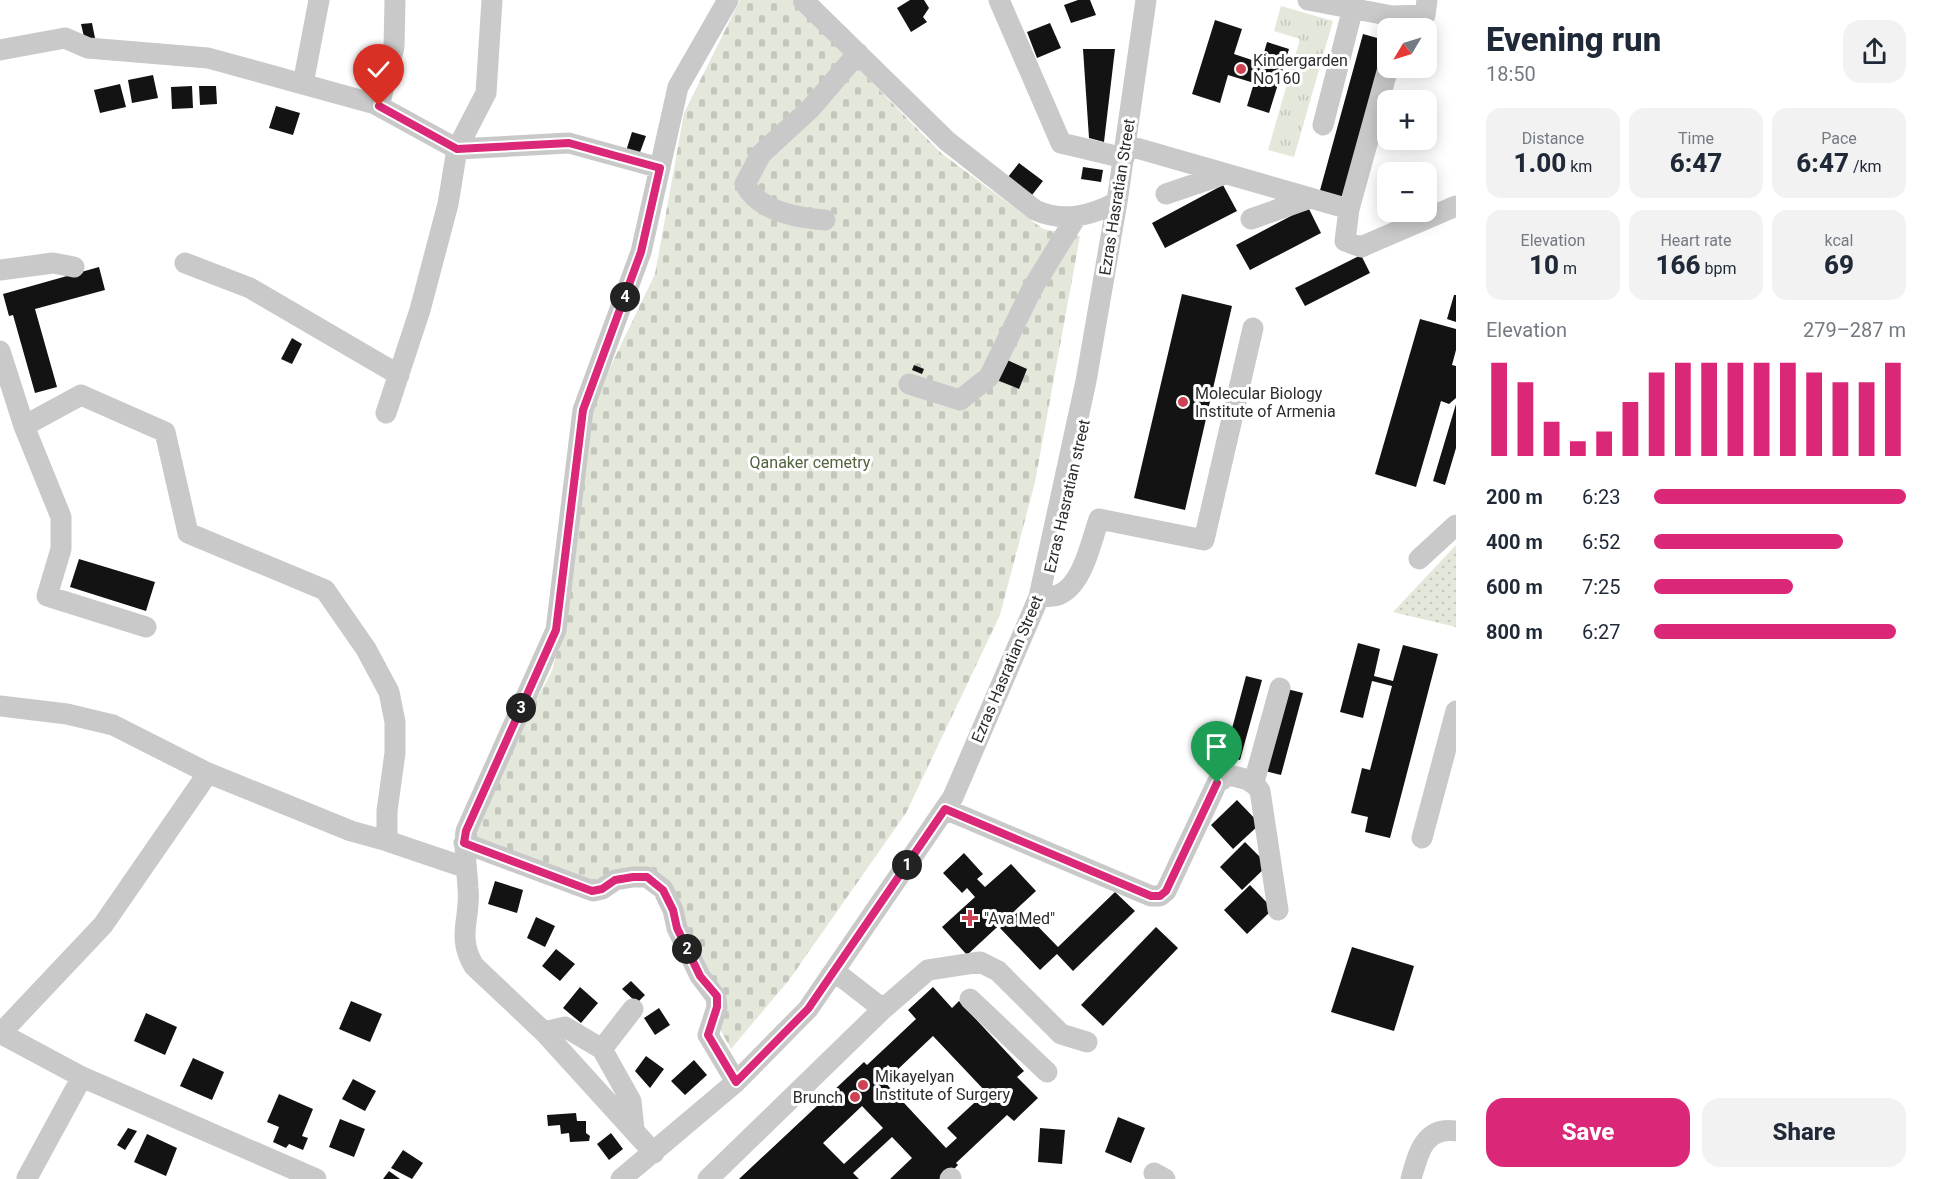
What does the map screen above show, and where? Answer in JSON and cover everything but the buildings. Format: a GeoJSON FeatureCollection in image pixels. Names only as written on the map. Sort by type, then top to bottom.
{"type":"FeatureCollection","features":[{"type":"Feature","properties":{"kind":"street"},"geometry":{"type":"LineString","coordinates":[[303,84],[319,0]]}},
{"type":"Feature","properties":{"kind":"street"},"geometry":{"type":"LineString","coordinates":[[379,106],[394,47],[395,0]]}},
{"type":"Feature","properties":{"kind":"street"},"geometry":{"type":"LineString","coordinates":[[386,413],[420,310],[448,204],[457,149],[486,93],[492,0]]}},
{"type":"Feature","properties":{"kind":"street"},"geometry":{"type":"LineString","coordinates":[[654,1153],[544,1032],[474,966],[466,953],[464,939],[469,888],[464,867],[464,843],[466,831],[556,630],[583,410],[641,252],[678,87],[728,0]]}},
{"type":"Feature","properties":{"kind":"street"},"geometry":{"type":"LineString","coordinates":[[803,0],[947,141],[1035,210],[1050,217],[1076,216],[1094,213],[1117,202]]}},
{"type":"Feature","properties":{"kind":"street"},"geometry":{"type":"LineString","coordinates":[[999,0],[1061,143],[1127,150],[1225,174],[1349,209]]}},
{"type":"Feature","properties":{"kind":"street","name":"Ezras Hasratian Street"},"geometry":{"type":"LineString","coordinates":[[621,1179],[736,1082],[808,1009],[837,973],[948,810],[1041,596],[1086,381],[1127,150],[1146,0]]}},
{"type":"Feature","properties":{"kind":"street","name":"Ezras Hasratian street"},"geometry":{"type":"LineString","coordinates":[[1041,596],[1089,401],[1127,150],[1153,0]]}},
{"type":"Feature","properties":{"kind":"street"},"geometry":{"type":"LineString","coordinates":[[1308,0],[1354,5],[1384,18]]}},
{"type":"Feature","properties":{"kind":"street"},"geometry":{"type":"LineString","coordinates":[[1411,18],[1425,15],[1427,0]]}},
{"type":"Feature","properties":{"kind":"street"},"geometry":{"type":"LineString","coordinates":[[1323,125],[1354,5]]}},
{"type":"Feature","properties":{"kind":"street"},"geometry":{"type":"LineString","coordinates":[[0,50],[65,38],[88,48],[208,58],[379,106],[457,149],[569,143],[660,168]]}},
{"type":"Feature","properties":{"kind":"street"},"geometry":{"type":"LineString","coordinates":[[825,220],[805,218],[778,210],[755,197],[745,184],[761,154],[811,108],[858,53]]}},
{"type":"Feature","properties":{"kind":"street"},"geometry":{"type":"LineString","coordinates":[[1385,78],[1349,209],[1345,241],[1361,247],[1456,206]]}},
{"type":"Feature","properties":{"kind":"street"},"geometry":{"type":"LineString","coordinates":[[1166,194],[1225,174]]}},
{"type":"Feature","properties":{"kind":"street"},"geometry":{"type":"LineString","coordinates":[[1251,219],[1310,198]]}},
{"type":"Feature","properties":{"kind":"street"},"geometry":{"type":"LineString","coordinates":[[909,384],[960,400],[989,377],[1032,289],[1076,216]]}},
{"type":"Feature","properties":{"kind":"street"},"geometry":{"type":"LineString","coordinates":[[0,270],[53,263],[74,267]]}},
{"type":"Feature","properties":{"kind":"street"},"geometry":{"type":"LineString","coordinates":[[185,263],[250,288],[399,375]]}},
{"type":"Feature","properties":{"kind":"street"},"geometry":{"type":"LineString","coordinates":[[1041,596],[1057,596],[1070,588],[1079,572],[1099,519],[1204,540],[1252,328]]}},
{"type":"Feature","properties":{"kind":"street"},"geometry":{"type":"LineString","coordinates":[[0,351],[24,426],[61,517],[61,549],[47,596],[146,627]]}},
{"type":"Feature","properties":{"kind":"street"},"geometry":{"type":"LineString","coordinates":[[24,426],[81,395],[165,432],[188,533],[325,590],[366,649],[389,692],[395,722],[395,753],[387,811],[387,841]]}},
{"type":"Feature","properties":{"kind":"street"},"geometry":{"type":"LineString","coordinates":[[1419,559],[1456,525]]}},
{"type":"Feature","properties":{"kind":"street"},"geometry":{"type":"LineString","coordinates":[[1254,782],[1280,688]]}},
{"type":"Feature","properties":{"kind":"street"},"geometry":{"type":"LineString","coordinates":[[0,706],[68,714],[112,725],[207,773],[351,831],[464,867]]}},
{"type":"Feature","properties":{"kind":"street"},"geometry":{"type":"LineString","coordinates":[[1422,838],[1456,711]]}},
{"type":"Feature","properties":{"kind":"street"},"geometry":{"type":"LineString","coordinates":[[207,773],[103,925],[1,1033],[82,1077],[316,1179]]}},
{"type":"Feature","properties":{"kind":"street"},"geometry":{"type":"LineString","coordinates":[[948,810],[1151,896],[1160,896],[1166,891],[1217,783],[1228,775],[1254,782],[1260,791],[1278,910]]}},
{"type":"Feature","properties":{"kind":"street"},"geometry":{"type":"LineString","coordinates":[[464,843],[592,891],[602,889],[615,880],[633,877],[647,877],[663,890],[673,910],[677,928],[700,976],[717,996],[717,1007],[708,1035],[736,1082]]}},
{"type":"Feature","properties":{"kind":"street"},"geometry":{"type":"LineString","coordinates":[[708,1179],[883,1009],[928,970],[981,962],[998,971],[1046,1022],[1061,1034],[1086,1042]]}},
{"type":"Feature","properties":{"kind":"street"},"geometry":{"type":"LineString","coordinates":[[631,1179],[740,1086],[813,1011],[837,973],[883,1009]]}},
{"type":"Feature","properties":{"kind":"street"},"geometry":{"type":"LineString","coordinates":[[970,999],[1047,1072]]}},
{"type":"Feature","properties":{"kind":"street"},"geometry":{"type":"LineString","coordinates":[[602,1048],[633,1009]]}},
{"type":"Feature","properties":{"kind":"street"},"geometry":{"type":"LineString","coordinates":[[1021,1047],[1046,1022]]}},
{"type":"Feature","properties":{"kind":"street"},"geometry":{"type":"LineString","coordinates":[[544,1032],[565,1027],[602,1048],[631,1101],[634,1129]]}},
{"type":"Feature","properties":{"kind":"street"},"geometry":{"type":"LineString","coordinates":[[27,1178],[82,1077]]}},
{"type":"Feature","properties":{"kind":"street"},"geometry":{"type":"LineString","coordinates":[[1411,1179],[1420,1148],[1429,1136],[1445,1130],[1456,1131]]}},
{"type":"Feature","properties":{"kind":"green space","name":"Qanaker cemetry"},"geometry":{"type":"Polygon","coordinates":[[[740,0],[791,0],[941,153],[1043,229],[1080,236],[1035,482],[1000,615],[906,813],[789,980],[731,1049],[716,1022],[727,997],[707,971],[664,879],[597,886],[473,841],[468,827],[552,671],[568,610],[592,405],[655,274],[684,113],[740,0]]]}},
{"type":"Feature","properties":{"kind":"green space"},"geometry":{"type":"Polygon","coordinates":[[[1281,6],[1333,21],[1294,157],[1268,150],[1300,39],[1274,31],[1281,6]]]}},
{"type":"Feature","properties":{"kind":"green space"},"geometry":{"type":"Polygon","coordinates":[[[1456,545],[1456,627],[1393,612],[1456,545]]]}},
{"type":"Feature","properties":{"kind":"place","name":"Kindergarden No160"},"geometry":{"type":"Point","coordinates":[1241,69]}},
{"type":"Feature","properties":{"kind":"place","name":"Molecular Biology Institute of Armenia"},"geometry":{"type":"Point","coordinates":[1183,402]}},
{"type":"Feature","properties":{"kind":"place","name":"\"Ava Med\""},"geometry":{"type":"Point","coordinates":[970,918]}},
{"type":"Feature","properties":{"kind":"place","name":"Mikayelyan Institute of Surgery"},"geometry":{"type":"Point","coordinates":[863,1085]}},
{"type":"Feature","properties":{"kind":"place","name":"Brunch"},"geometry":{"type":"Point","coordinates":[855,1097]}},
{"type":"Feature","properties":{"kind":"route"},"geometry":{"type":"LineString","coordinates":[[379,106],[457,149],[569,143],[660,168],[641,252],[583,410],[556,630],[466,831],[464,843],[592,891],[602,889],[615,880],[633,877],[647,877],[663,890],[673,910],[677,928],[700,976],[717,996],[717,1007],[708,1029],[708,1035],[736,1082],[808,1009],[945,809],[1151,896],[1160,896],[1166,891],[1217,783]]}}]}
